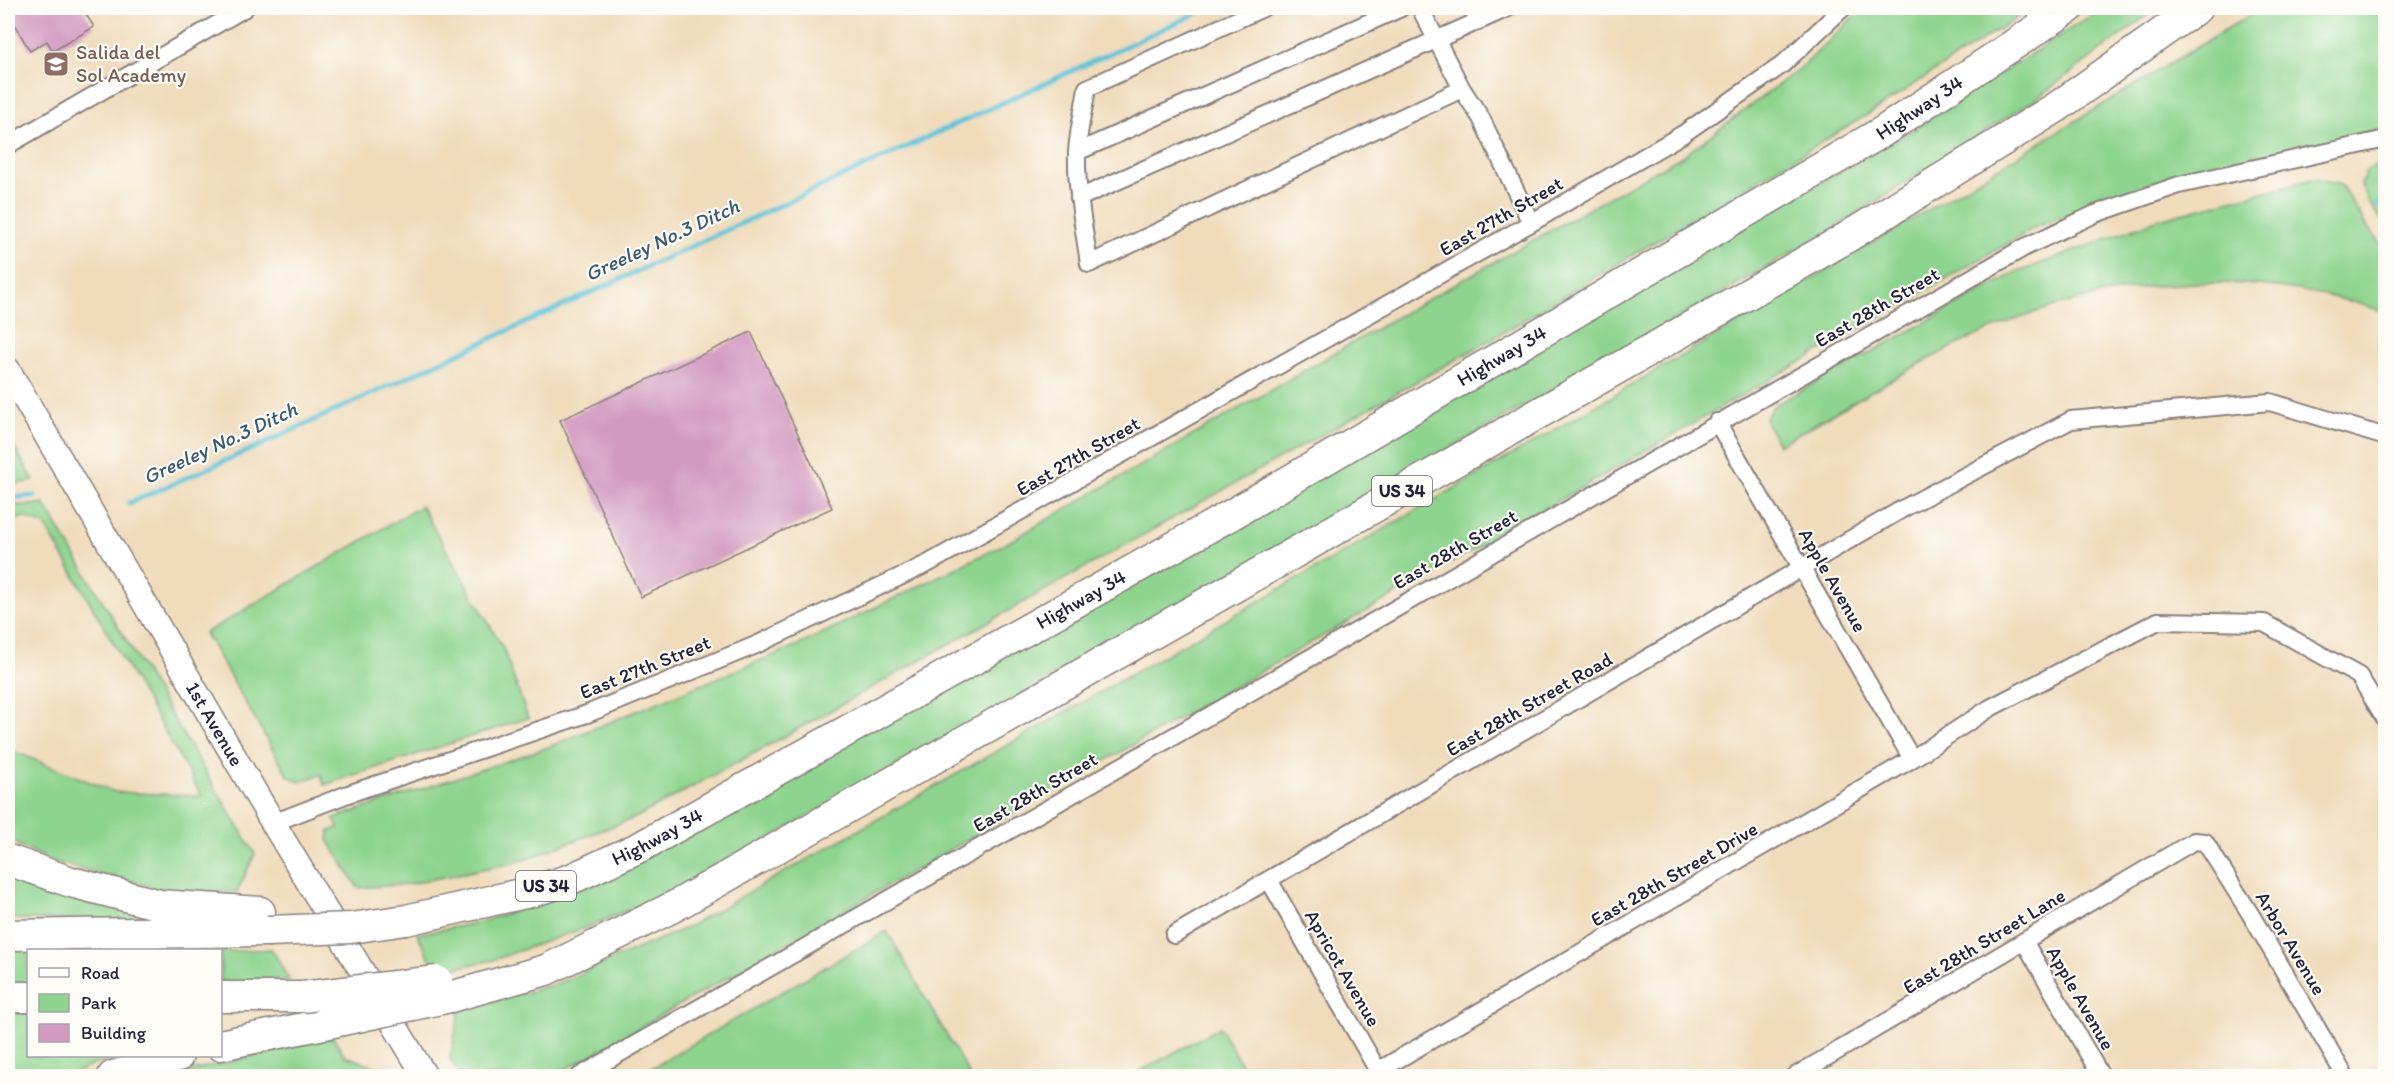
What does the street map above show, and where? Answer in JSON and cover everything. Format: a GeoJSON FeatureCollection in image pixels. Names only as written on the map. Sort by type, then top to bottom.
{"type":"FeatureCollection","features":[{"type":"Feature","properties":{"kind":"highway","name":"Highway 34"},"geometry":{"type":"LineString","coordinates":[[264,921],[339,913],[402,912],[495,888],[596,857],[677,825],[1256,500],[1882,132],[2069,8]]}},
{"type":"Feature","properties":{"kind":"highway","name":"US 34"},"geometry":{"type":"LineString","coordinates":[[222,1045],[324,1024],[443,989],[546,970],[675,906],[1841,241],[2056,107],[2197,8]]}},
{"type":"Feature","properties":{"kind":"highway"},"geometry":{"type":"LineString","coordinates":[[8,860],[71,882],[160,905],[264,921]]}},
{"type":"Feature","properties":{"kind":"highway"},"geometry":{"type":"LineString","coordinates":[[8,935],[264,921]]}},
{"type":"Feature","properties":{"kind":"highway"},"geometry":{"type":"LineString","coordinates":[[222,997],[302,997],[443,989]]}},
{"type":"Feature","properties":{"kind":"highway"},"geometry":{"type":"LineString","coordinates":[[8,997],[27,997]]}},
{"type":"Feature","properties":{"kind":"highway"},"geometry":{"type":"LineString","coordinates":[[113,1077],[175,1057]]}},
{"type":"Feature","properties":{"kind":"main road","name":"1st Avenue"},"geometry":{"type":"LineString","coordinates":[[8,370],[273,823],[425,1077]]}},
{"type":"Feature","properties":{"kind":"street"},"geometry":{"type":"LineString","coordinates":[[8,145],[245,8]]}},
{"type":"Feature","properties":{"kind":"street"},"geometry":{"type":"LineString","coordinates":[[1263,8],[1087,88],[1077,152],[1079,198],[1089,264],[1462,89]]}},
{"type":"Feature","properties":{"kind":"street"},"geometry":{"type":"LineString","coordinates":[[1077,152],[1401,8]]}},
{"type":"Feature","properties":{"kind":"street"},"geometry":{"type":"LineString","coordinates":[[1420,8],[1462,89],[1481,118],[1531,224]]}},
{"type":"Feature","properties":{"kind":"street"},"geometry":{"type":"LineString","coordinates":[[1079,198],[1508,8]]}},
{"type":"Feature","properties":{"kind":"street","name":"East 27th Street"},"geometry":{"type":"LineString","coordinates":[[273,823],[348,794],[587,714],[756,645],[915,570],[1010,519],[1531,224],[1683,134],[1782,65],[1843,8]]}},
{"type":"Feature","properties":{"kind":"street","name":"East 28th Street"},"geometry":{"type":"LineString","coordinates":[[580,1077],[2025,247],[2095,214],[2179,185],[2385,139]]}},
{"type":"Feature","properties":{"kind":"street","name":"East 28th Street Road"},"geometry":{"type":"LineString","coordinates":[[1174,935],[1904,508],[2071,420],[2270,402],[2385,437]]}},
{"type":"Feature","properties":{"kind":"street","name":"Apple Avenue"},"geometry":{"type":"LineString","coordinates":[[1717,422],[1912,759]]}},
{"type":"Feature","properties":{"kind":"street","name":"East 28th Street Drive"},"geometry":{"type":"LineString","coordinates":[[1379,1074],[1912,759],[1990,708],[2158,621],[2264,623],[2359,676],[2385,720]]}},
{"type":"Feature","properties":{"kind":"street","name":"East 28th Street Lane"},"geometry":{"type":"LineString","coordinates":[[1795,1077],[2194,841]]}},
{"type":"Feature","properties":{"kind":"street","name":"Arbor Avenue"},"geometry":{"type":"LineString","coordinates":[[2194,841],[2205,842],[2251,915],[2345,1077]]}},
{"type":"Feature","properties":{"kind":"street","name":"Apricot Avenue"},"geometry":{"type":"LineString","coordinates":[[1269,880],[1379,1074]]}},
{"type":"Feature","properties":{"kind":"street","name":"Apple Avenue"},"geometry":{"type":"LineString","coordinates":[[2024,941],[2101,1077]]}},
{"type":"Feature","properties":{"kind":"green space"},"geometry":{"type":"Polygon","coordinates":[[[1863,8],[2032,8],[1867,115],[1487,342],[637,817],[518,862],[409,884],[358,888],[328,840],[329,832],[338,827],[334,818],[546,748],[803,643],[1007,543],[1416,306],[1686,154],[1802,67],[1863,8]]]}},
{"type":"Feature","properties":{"kind":"green space"},"geometry":{"type":"Polygon","coordinates":[[[2103,8],[2157,8],[2039,97],[1830,231],[690,884],[590,926],[493,960],[437,972],[417,934],[477,923],[556,898],[1913,130],[2103,8]]]}},
{"type":"Feature","properties":{"kind":"green space"},"geometry":{"type":"Polygon","coordinates":[[[2261,8],[2379,8],[2385,19],[2385,129],[2275,152],[2141,188],[2038,226],[585,1059],[551,1076],[461,1076],[450,1059],[460,1010],[556,984],[688,927],[1479,474],[1871,244],[2261,8]]]}},
{"type":"Feature","properties":{"kind":"green space"},"geometry":{"type":"Polygon","coordinates":[[[2386,161],[2385,225],[2370,204],[2361,185],[2366,171],[2386,161]]]}},
{"type":"Feature","properties":{"kind":"green space"},"geometry":{"type":"Polygon","coordinates":[[[2313,179],[2341,185],[2365,224],[2385,249],[2385,312],[2333,297],[2280,287],[2227,283],[2175,284],[2122,291],[2071,302],[2019,318],[1969,339],[1896,377],[1778,445],[1765,419],[1773,406],[2013,274],[2159,219],[2313,179]]]}},
{"type":"Feature","properties":{"kind":"green space"},"geometry":{"type":"Polygon","coordinates":[[[8,436],[34,481],[8,485],[8,436]]]}},
{"type":"Feature","properties":{"kind":"green space"},"geometry":{"type":"Polygon","coordinates":[[[44,504],[255,854],[237,892],[163,890],[54,862],[8,840],[8,749],[115,792],[202,796],[45,525],[24,517],[8,522],[8,506],[44,504]]]}},
{"type":"Feature","properties":{"kind":"green space"},"geometry":{"type":"Polygon","coordinates":[[[421,506],[503,648],[528,718],[324,785],[321,774],[299,782],[288,776],[205,633],[421,506]]]}},
{"type":"Feature","properties":{"kind":"green space"},"geometry":{"type":"Polygon","coordinates":[[[8,877],[57,893],[165,916],[156,920],[105,921],[8,919],[8,877]]]}},
{"type":"Feature","properties":{"kind":"green space"},"geometry":{"type":"Polygon","coordinates":[[[887,931],[970,1076],[638,1076],[887,931]]]}},
{"type":"Feature","properties":{"kind":"green space"},"geometry":{"type":"Polygon","coordinates":[[[77,947],[120,949],[31,949],[77,947]]]}},
{"type":"Feature","properties":{"kind":"green space"},"geometry":{"type":"Polygon","coordinates":[[[27,949],[27,984],[8,985],[8,950],[27,949]]]}},
{"type":"Feature","properties":{"kind":"green space"},"geometry":{"type":"Polygon","coordinates":[[[272,949],[289,980],[222,982],[222,952],[272,949]]]}},
{"type":"Feature","properties":{"kind":"green space"},"geometry":{"type":"Polygon","coordinates":[[[27,1012],[27,1057],[122,1057],[92,1065],[70,1076],[8,1076],[8,1013],[27,1012]]]}},
{"type":"Feature","properties":{"kind":"green space"},"geometry":{"type":"Polygon","coordinates":[[[1220,1027],[1248,1076],[1132,1076],[1220,1027]]]}},
{"type":"Feature","properties":{"kind":"green space"},"geometry":{"type":"Polygon","coordinates":[[[333,1037],[345,1056],[373,1065],[379,1076],[170,1076],[333,1037]]]}},
{"type":"Feature","properties":{"kind":"building"},"geometry":{"type":"Polygon","coordinates":[[[8,8],[82,8],[94,27],[53,51],[47,41],[30,51],[8,13],[8,8]]]}},
{"type":"Feature","properties":{"kind":"building"},"geometry":{"type":"Polygon","coordinates":[[[751,332],[832,508],[641,597],[560,420],[751,332]]]}},
{"type":"Feature","properties":{"kind":"waterway","name":"Greeley No.3 Ditch"},"geometry":{"type":"LineString","coordinates":[[129,503],[254,448],[1208,8]]}},
{"type":"Feature","properties":{"kind":"waterway"},"geometry":{"type":"LineString","coordinates":[[2376,205],[2386,203]]}},
{"type":"Feature","properties":{"kind":"waterway","name":"Greeley No.3 Ditch"},"geometry":{"type":"LineString","coordinates":[[8,498],[35,496]]}},
{"type":"Feature","properties":{"kind":"place","name":"Salida del Sol Academy"},"geometry":{"type":"Point","coordinates":[56,64]}}]}
